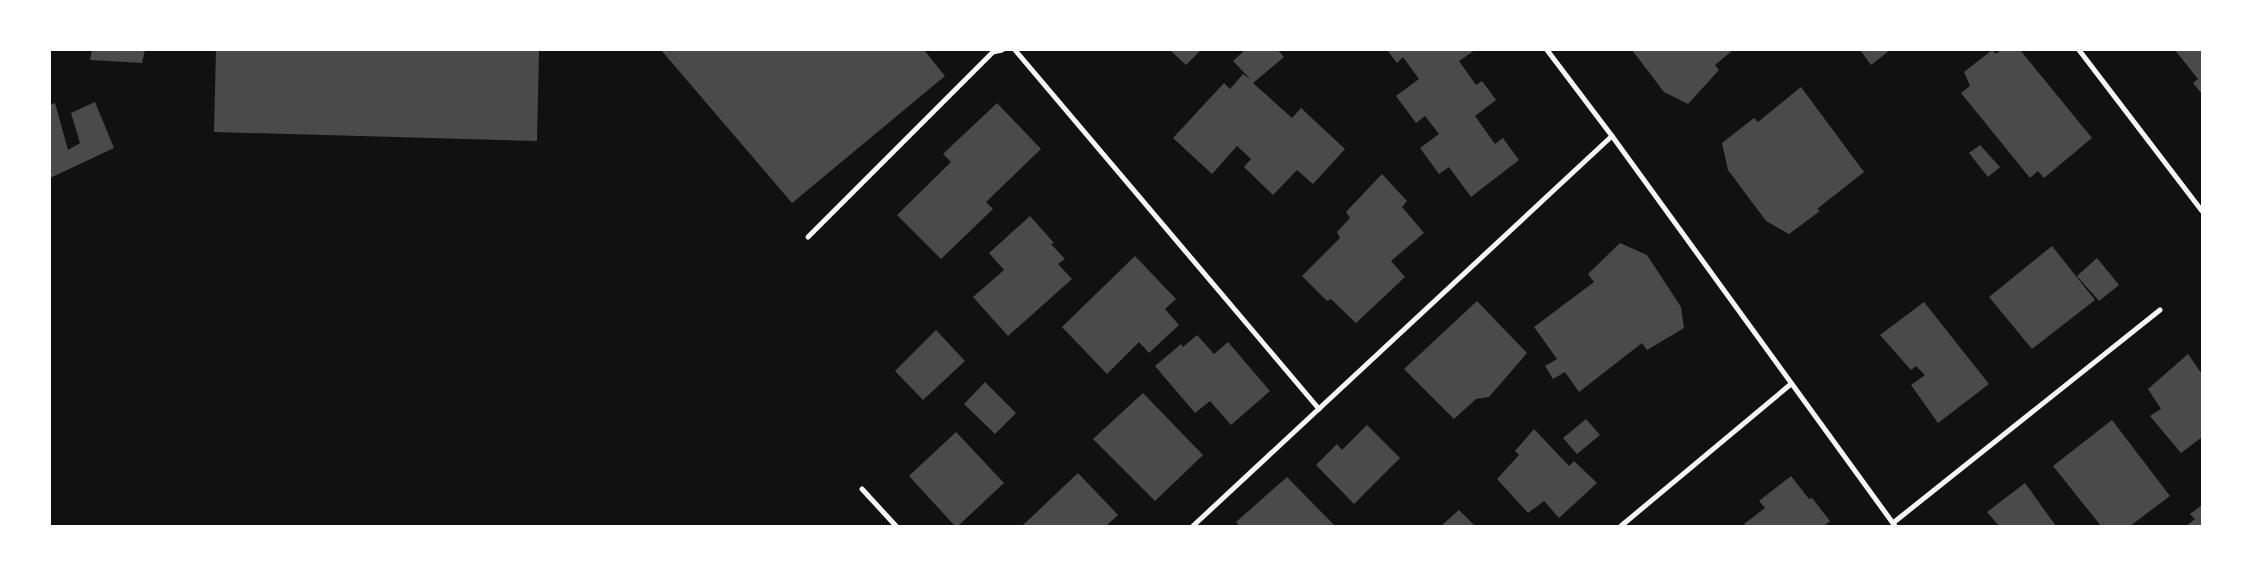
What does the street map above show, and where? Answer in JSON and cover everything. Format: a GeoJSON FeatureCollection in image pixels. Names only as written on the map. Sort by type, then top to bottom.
{"type":"FeatureCollection","features":[{"type":"Feature","properties":{"kind":"street"},"geometry":{"type":"LineString","coordinates":[[808,238],[993,52],[1002,50]]}},
{"type":"Feature","properties":{"kind":"street"},"geometry":{"type":"LineString","coordinates":[[1015,50],[1319,409]]}},
{"type":"Feature","properties":{"kind":"street"},"geometry":{"type":"LineString","coordinates":[[1547,50],[1612,136],[1894,525],[2160,310]]}},
{"type":"Feature","properties":{"kind":"street"},"geometry":{"type":"LineString","coordinates":[[2079,50],[2202,211]]}},
{"type":"Feature","properties":{"kind":"street"},"geometry":{"type":"LineString","coordinates":[[1193,526],[1612,136]]}},
{"type":"Feature","properties":{"kind":"street"},"geometry":{"type":"LineString","coordinates":[[1622,526],[1792,384]]}},
{"type":"Feature","properties":{"kind":"street"},"geometry":{"type":"LineString","coordinates":[[862,489],[896,526]]}},
{"type":"Feature","properties":{"kind":"building"},"geometry":{"type":"Polygon","coordinates":[[[92,50],[145,50],[142,63],[90,60],[92,50]]]}},
{"type":"Feature","properties":{"kind":"building"},"geometry":{"type":"Polygon","coordinates":[[[216,50],[539,50],[537,141],[214,132],[216,50]]]}},
{"type":"Feature","properties":{"kind":"building"},"geometry":{"type":"Polygon","coordinates":[[[661,50],[924,50],[945,76],[792,203],[661,50]]]}},
{"type":"Feature","properties":{"kind":"building"},"geometry":{"type":"Polygon","coordinates":[[[1170,50],[1201,50],[1186,65],[1170,50]]]}},
{"type":"Feature","properties":{"kind":"building"},"geometry":{"type":"Polygon","coordinates":[[[1245,50],[1278,50],[1284,57],[1253,83],[1292,118],[1301,108],[1345,149],[1313,184],[1297,170],[1273,195],[1244,167],[1251,159],[1237,146],[1212,174],[1173,138],[1224,83],[1230,89],[1243,74],[1251,80],[1233,61],[1245,50]]]}},
{"type":"Feature","properties":{"kind":"building"},"geometry":{"type":"Polygon","coordinates":[[[1387,50],[1475,50],[1459,61],[1476,85],[1482,81],[1496,100],[1475,116],[1495,144],[1503,138],[1519,160],[1471,197],[1449,167],[1439,174],[1420,148],[1439,134],[1425,116],[1416,123],[1396,96],[1419,79],[1403,57],[1397,63],[1387,50]]]}},
{"type":"Feature","properties":{"kind":"building"},"geometry":{"type":"Polygon","coordinates":[[[1632,50],[1733,50],[1715,65],[1719,70],[1688,104],[1664,92],[1632,50]]]}},
{"type":"Feature","properties":{"kind":"building"},"geometry":{"type":"Polygon","coordinates":[[[1860,50],[1890,50],[1871,65],[1860,50]]]}},
{"type":"Feature","properties":{"kind":"building"},"geometry":{"type":"Polygon","coordinates":[[[1992,50],[1996,54],[2001,50],[2020,50],[2092,138],[2044,178],[2038,171],[2030,178],[1961,93],[1970,86],[1964,72],[1992,50]]]}},
{"type":"Feature","properties":{"kind":"building"},"geometry":{"type":"Polygon","coordinates":[[[2175,50],[2202,50],[2202,94],[2193,83],[2198,79],[2175,50]]]}},
{"type":"Feature","properties":{"kind":"building"},"geometry":{"type":"Polygon","coordinates":[[[1801,87],[1864,172],[1817,209],[1820,211],[1789,234],[1766,221],[1728,170],[1722,143],[1754,118],[1758,122],[1801,87]]]}},
{"type":"Feature","properties":{"kind":"building"},"geometry":{"type":"Polygon","coordinates":[[[95,102],[114,148],[50,178],[50,105],[55,103],[68,150],[80,143],[71,113],[95,102]]]}},
{"type":"Feature","properties":{"kind":"building"},"geometry":{"type":"Polygon","coordinates":[[[997,103],[1041,149],[986,202],[993,209],[941,259],[897,215],[951,162],[943,154],[997,103]]]}},
{"type":"Feature","properties":{"kind":"building"},"geometry":{"type":"Polygon","coordinates":[[[1980,145],[2000,167],[1988,177],[1969,153],[1980,145]]]}},
{"type":"Feature","properties":{"kind":"building"},"geometry":{"type":"Polygon","coordinates":[[[1382,174],[1407,201],[1402,207],[1424,233],[1391,261],[1405,277],[1356,323],[1331,299],[1327,301],[1302,276],[1340,238],[1337,232],[1350,218],[1346,212],[1382,174]]]}},
{"type":"Feature","properties":{"kind":"building"},"geometry":{"type":"Polygon","coordinates":[[[1030,216],[1054,243],[1051,244],[1065,259],[1058,264],[1072,279],[1008,336],[973,297],[1004,270],[989,253],[1030,216]]]}},
{"type":"Feature","properties":{"kind":"building"},"geometry":{"type":"Polygon","coordinates":[[[1620,243],[1647,255],[1681,307],[1684,328],[1647,350],[1642,343],[1579,392],[1565,372],[1553,379],[1545,366],[1557,359],[1534,327],[1594,282],[1588,274],[1620,243]]]}},
{"type":"Feature","properties":{"kind":"building"},"geometry":{"type":"Polygon","coordinates":[[[2052,246],[2095,300],[2032,349],[1989,297],[2052,246]]]}},
{"type":"Feature","properties":{"kind":"building"},"geometry":{"type":"Polygon","coordinates":[[[1135,256],[1176,299],[1165,309],[1179,325],[1149,353],[1139,342],[1107,374],[1062,327],[1135,256]]]}},
{"type":"Feature","properties":{"kind":"building"},"geometry":{"type":"Polygon","coordinates":[[[2097,258],[2119,285],[2099,301],[2077,276],[2097,258]]]}},
{"type":"Feature","properties":{"kind":"building"},"geometry":{"type":"Polygon","coordinates":[[[1477,301],[1527,353],[1489,397],[1476,399],[1454,419],[1404,369],[1477,301]]]}},
{"type":"Feature","properties":{"kind":"building"},"geometry":{"type":"Polygon","coordinates":[[[1924,302],[1989,384],[1938,423],[1911,385],[1925,375],[1916,366],[1911,370],[1880,335],[1924,302]]]}},
{"type":"Feature","properties":{"kind":"building"},"geometry":{"type":"Polygon","coordinates":[[[936,330],[965,361],[923,400],[895,371],[936,330]]]}},
{"type":"Feature","properties":{"kind":"building"},"geometry":{"type":"Polygon","coordinates":[[[1197,335],[1214,354],[1228,342],[1270,391],[1231,425],[1210,401],[1195,413],[1155,366],[1181,344],[1183,347],[1197,335]]]}},
{"type":"Feature","properties":{"kind":"building"},"geometry":{"type":"Polygon","coordinates":[[[2188,354],[2202,374],[2202,437],[2181,453],[2150,416],[2161,409],[2148,389],[2188,354]]]}},
{"type":"Feature","properties":{"kind":"building"},"geometry":{"type":"Polygon","coordinates":[[[985,382],[1016,413],[995,434],[964,404],[985,382]]]}},
{"type":"Feature","properties":{"kind":"building"},"geometry":{"type":"Polygon","coordinates":[[[1143,393],[1203,455],[1155,501],[1093,439],[1143,393]]]}},
{"type":"Feature","properties":{"kind":"building"},"geometry":{"type":"Polygon","coordinates":[[[1586,419],[1600,435],[1577,454],[1563,438],[1586,419]]]}},
{"type":"Feature","properties":{"kind":"building"},"geometry":{"type":"Polygon","coordinates":[[[2112,420],[2170,496],[2130,526],[2101,526],[2053,466],[2112,420]]]}},
{"type":"Feature","properties":{"kind":"building"},"geometry":{"type":"Polygon","coordinates":[[[1367,425],[1400,458],[1354,504],[1316,465],[1337,444],[1342,450],[1367,425]]]}},
{"type":"Feature","properties":{"kind":"building"},"geometry":{"type":"Polygon","coordinates":[[[1534,429],[1569,466],[1574,461],[1597,483],[1559,518],[1544,501],[1528,513],[1497,479],[1519,455],[1515,451],[1534,429]]]}},
{"type":"Feature","properties":{"kind":"building"},"geometry":{"type":"Polygon","coordinates":[[[956,432],[1004,483],[958,526],[955,526],[909,476],[956,432]]]}},
{"type":"Feature","properties":{"kind":"building"},"geometry":{"type":"Polygon","coordinates":[[[1078,473],[1118,515],[1106,526],[1022,526],[1078,473]]]}},
{"type":"Feature","properties":{"kind":"building"},"geometry":{"type":"Polygon","coordinates":[[[1791,476],[1830,521],[1824,526],[1746,526],[1744,524],[1765,508],[1759,501],[1791,476]]]}},
{"type":"Feature","properties":{"kind":"building"},"geometry":{"type":"Polygon","coordinates":[[[1287,477],[1335,526],[1239,526],[1236,522],[1287,477]]]}},
{"type":"Feature","properties":{"kind":"building"},"geometry":{"type":"Polygon","coordinates":[[[2025,483],[2056,526],[1999,526],[1987,512],[2025,483]]]}},
{"type":"Feature","properties":{"kind":"building"},"geometry":{"type":"Polygon","coordinates":[[[2202,505],[2202,526],[2186,526],[2195,519],[2190,514],[2202,505]]]}},
{"type":"Feature","properties":{"kind":"building"},"geometry":{"type":"Polygon","coordinates":[[[1459,510],[1475,526],[1441,526],[1459,510]]]}}]}
